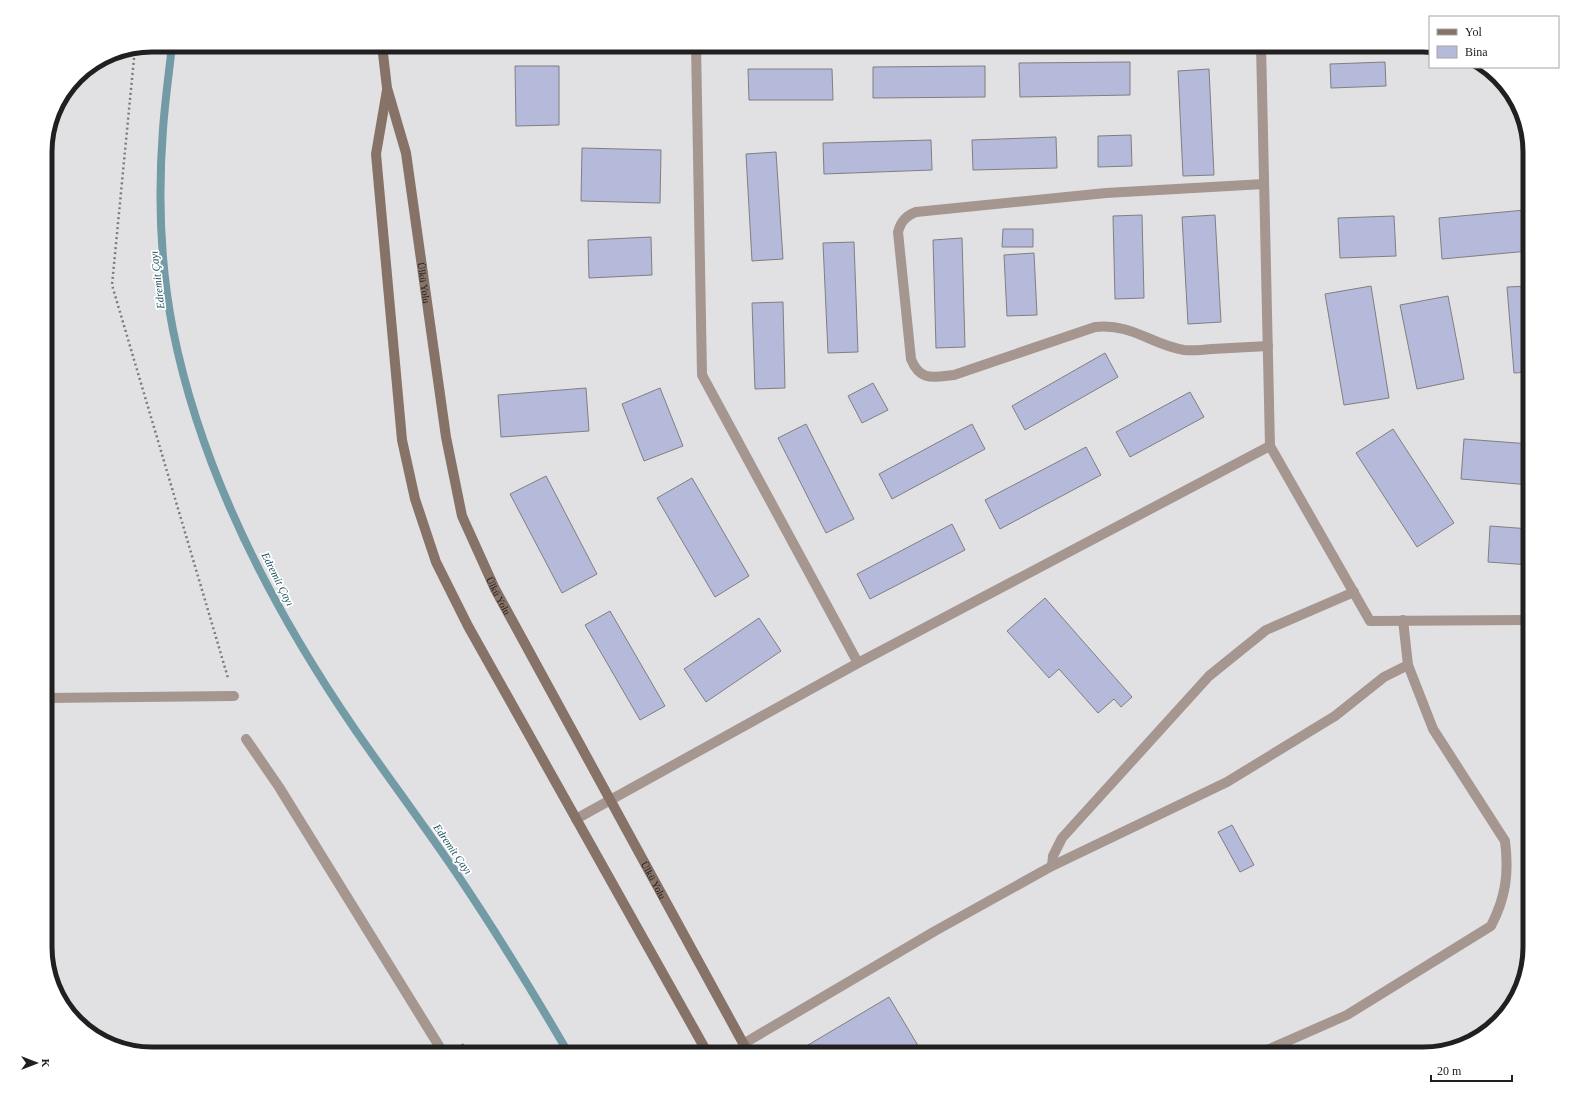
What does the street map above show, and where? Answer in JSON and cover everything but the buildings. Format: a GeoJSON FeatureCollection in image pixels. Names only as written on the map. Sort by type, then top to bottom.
{"type":"FeatureCollection","features":[{"type":"Feature","properties":{"kind":"main road","name":"Ülkü Yolu"},"geometry":{"type":"LineString","coordinates":[[383,52],[387,88],[406,153],[446,437],[462,516],[495,589],[744,1047]]}},
{"type":"Feature","properties":{"kind":"main road","name":"Ülkü Yolu"},"geometry":{"type":"LineString","coordinates":[[387,88],[376,154],[402,440],[415,499],[436,562],[468,626],[704,1047]]}},
{"type":"Feature","properties":{"kind":"street"},"geometry":{"type":"LineString","coordinates":[[696,52],[702,375],[858,663]]}},
{"type":"Feature","properties":{"kind":"street"},"geometry":{"type":"LineString","coordinates":[[1261,52],[1270,446],[1370,621],[1523,620]]}},
{"type":"Feature","properties":{"kind":"street"},"geometry":{"type":"LineString","coordinates":[[1264,184],[1106,194],[916,212],[903,220],[898,232],[911,359],[914,366],[925,376],[931,378],[954,375],[1096,327],[1106,326],[1131,330],[1168,346],[1184,350],[1268,346]]}},
{"type":"Feature","properties":{"kind":"street"},"geometry":{"type":"LineString","coordinates":[[576,818],[858,663],[1270,446]]}},
{"type":"Feature","properties":{"kind":"street"},"geometry":{"type":"LineString","coordinates":[[1052,866],[1053,856],[1062,838],[1209,676],[1266,630],[1354,592]]}},
{"type":"Feature","properties":{"kind":"street"},"geometry":{"type":"LineString","coordinates":[[1274,1047],[1347,1015],[1491,926],[1498,911],[1507,880],[1508,860],[1505,840],[1433,729],[1408,665],[1403,620]]}},
{"type":"Feature","properties":{"kind":"street"},"geometry":{"type":"LineString","coordinates":[[743,1044],[934,931],[1052,866],[1227,782],[1335,716],[1384,677],[1408,665]]}},
{"type":"Feature","properties":{"kind":"street"},"geometry":{"type":"LineString","coordinates":[[52,698],[234,696]]}},
{"type":"Feature","properties":{"kind":"street"},"geometry":{"type":"LineString","coordinates":[[246,739],[279,787],[440,1047]]}},
{"type":"Feature","properties":{"kind":"path"},"geometry":{"type":"LineString","coordinates":[[134,54],[112,284],[234,696]]}},
{"type":"Feature","properties":{"kind":"waterway","name":"Edremit Çayı"},"geometry":{"type":"LineString","coordinates":[[171,52],[161,154],[161,230],[165,280],[173,330],[186,384],[202,437],[222,489],[244,540],[296,638],[356,731],[434,840],[473,899],[516,965],[565,1047]]}}]}
